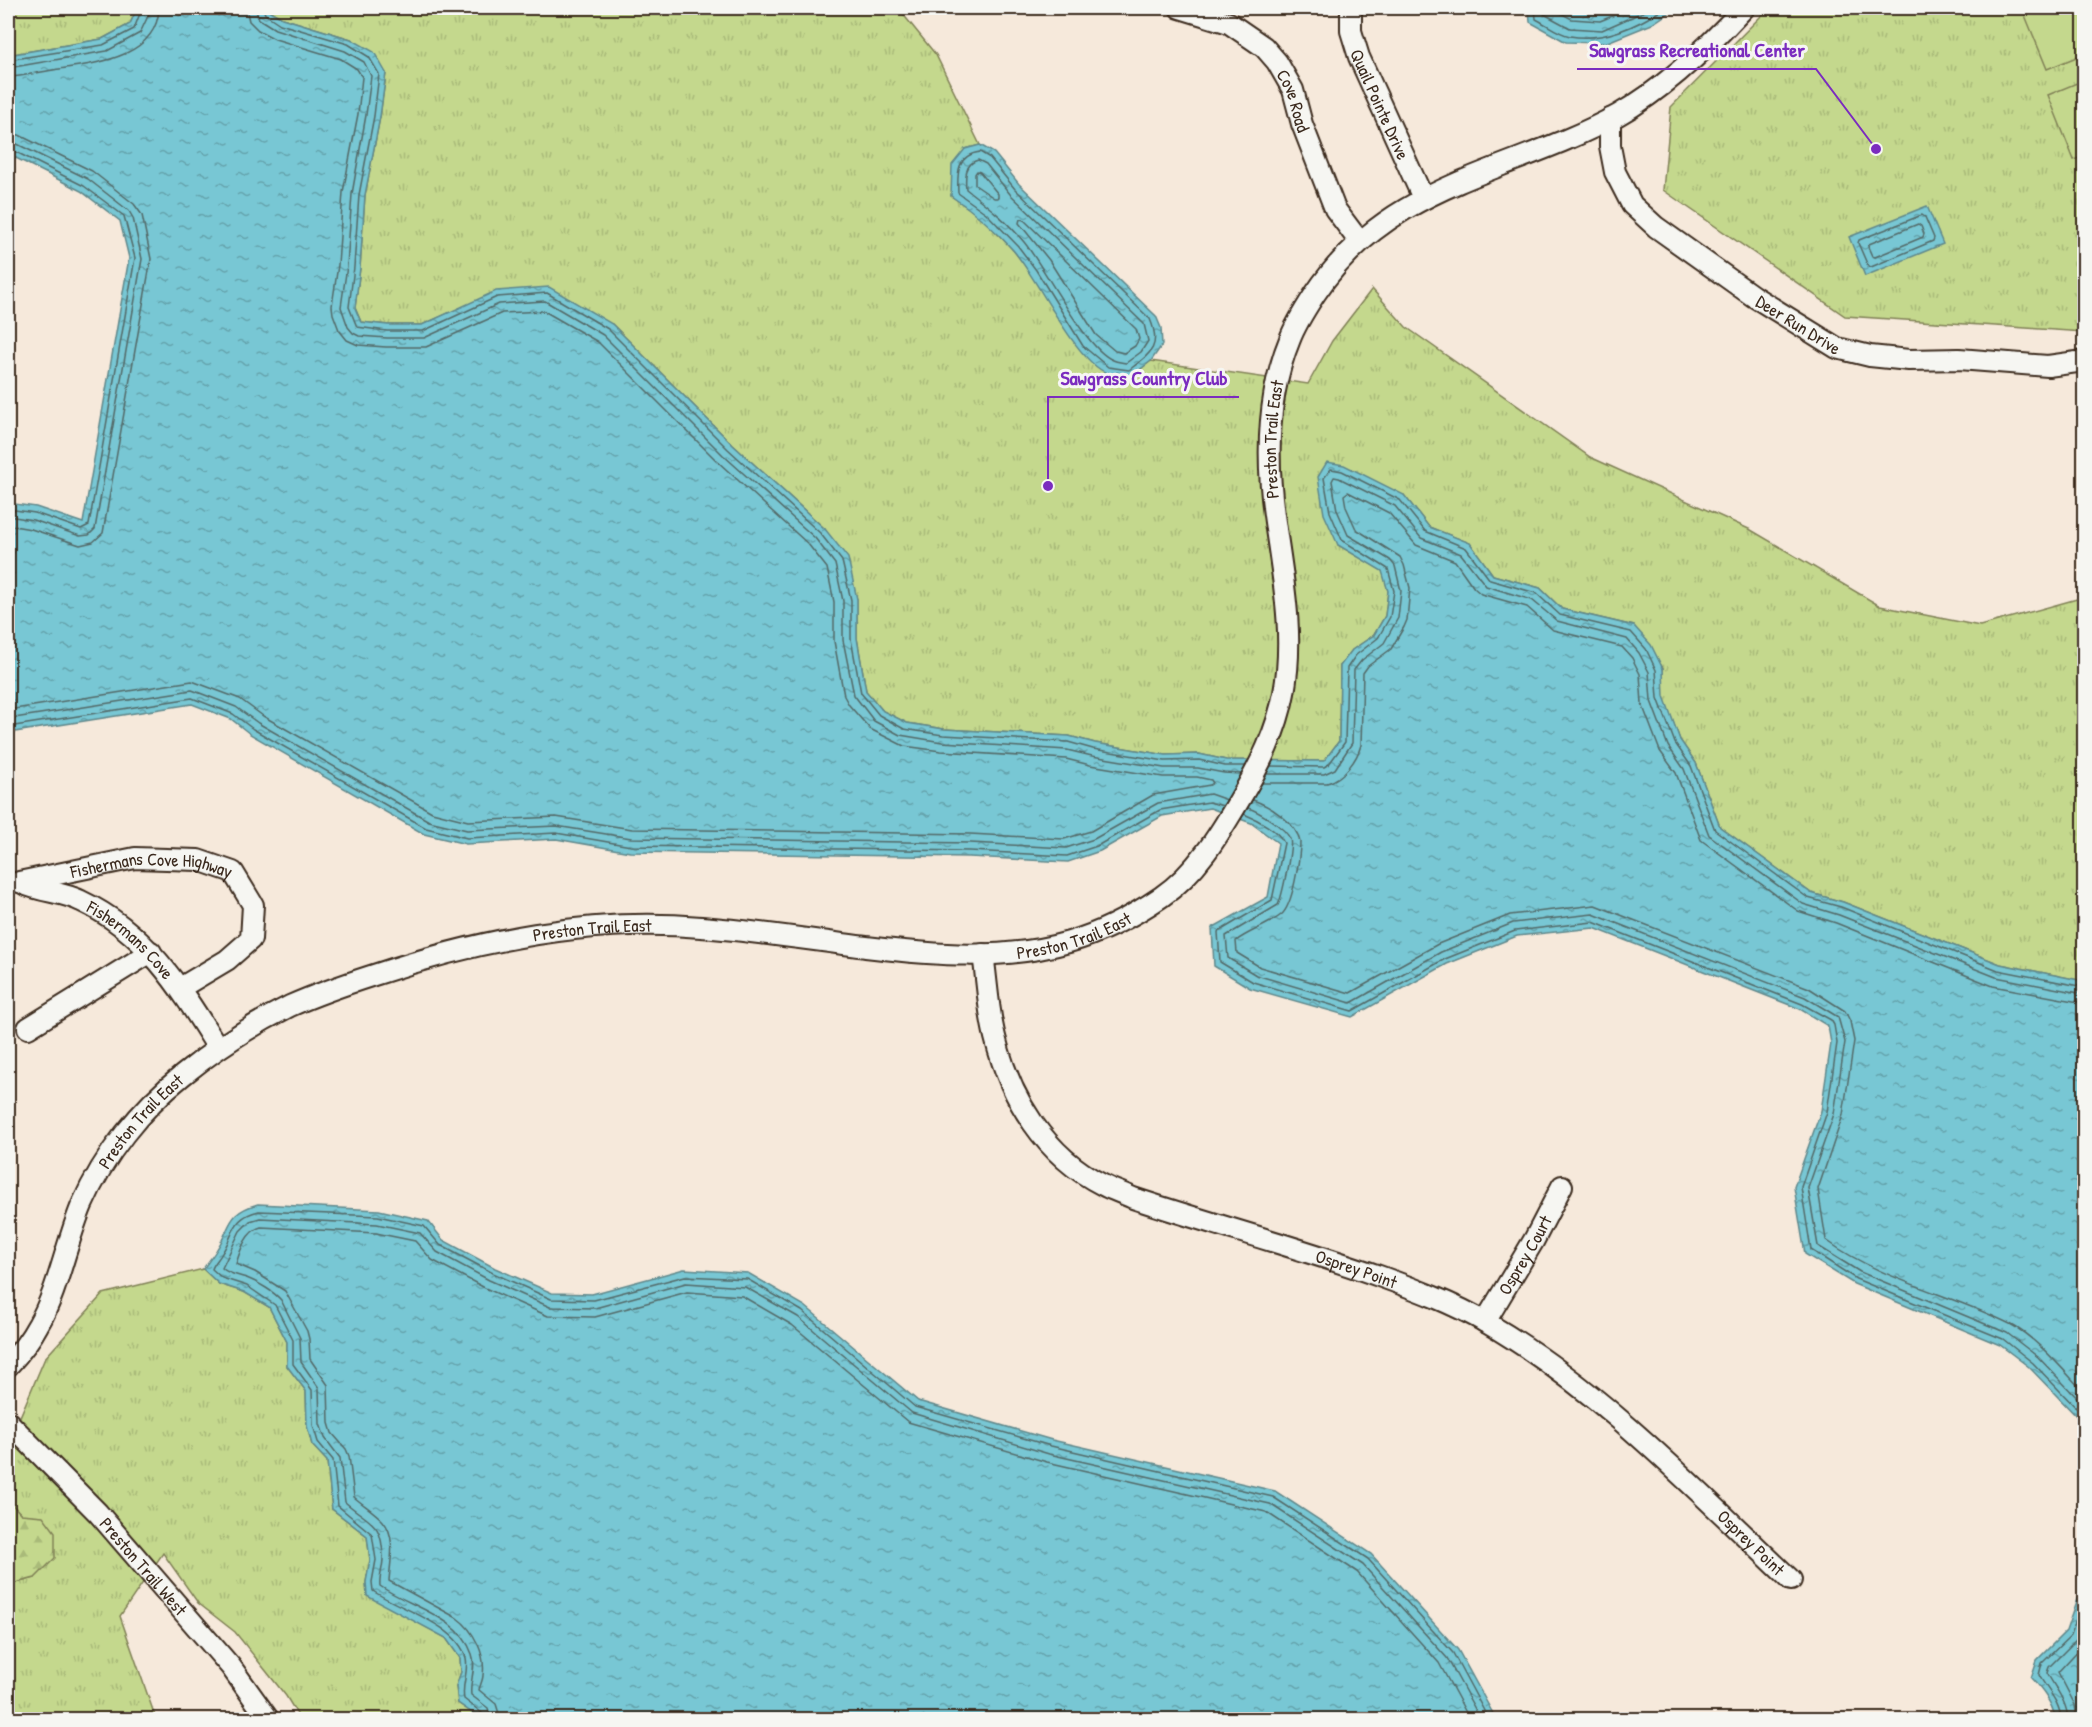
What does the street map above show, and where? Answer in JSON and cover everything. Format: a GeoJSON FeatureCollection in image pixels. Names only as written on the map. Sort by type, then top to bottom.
{"type":"FeatureCollection","features":[{"type":"Feature","properties":{"kind":"street","name":"Cove Road"},"geometry":{"type":"LineString","coordinates":[[1180,8],[1229,22],[1264,46],[1277,62],[1293,90],[1302,124],[1335,209],[1359,241]]}},
{"type":"Feature","properties":{"kind":"street","name":"Quail Pointe Drive"},"geometry":{"type":"LineString","coordinates":[[1351,8],[1351,30],[1359,57],[1423,198]]}},
{"type":"Feature","properties":{"kind":"street","name":"Preston Trail East"},"geometry":{"type":"LineString","coordinates":[[8,1366],[38,1325],[47,1307],[80,1211],[102,1167],[124,1134],[150,1104],[218,1048],[250,1027],[328,990],[419,960],[494,941],[561,930],[628,925],[696,926],[924,954],[982,954],[1039,950],[1065,943],[1125,919],[1166,893],[1196,865],[1220,834],[1268,748],[1283,700],[1288,621],[1269,454],[1271,410],[1276,380],[1290,338],[1328,274],[1359,241],[1423,198],[1610,119],[1634,106],[1666,81],[1744,8]]}},
{"type":"Feature","properties":{"kind":"street","name":"Deer Run Drive"},"geometry":{"type":"LineString","coordinates":[[1610,119],[1610,146],[1615,172],[1632,205],[1656,227],[1753,296],[1837,348],[1870,356],[1909,360],[1959,359],[2048,366],[2085,361]]}},
{"type":"Feature","properties":{"kind":"street","name":"Fishermans Cove Highway"},"geometry":{"type":"LineString","coordinates":[[14,880],[135,858],[198,860],[233,872],[253,905],[251,939],[227,960],[180,988]]}},
{"type":"Feature","properties":{"kind":"street","name":"Fishermans Cove"},"geometry":{"type":"LineString","coordinates":[[14,880],[81,901],[114,919],[151,952],[180,988],[218,1048]]}},
{"type":"Feature","properties":{"kind":"street"},"geometry":{"type":"LineString","coordinates":[[28,1028],[151,952]]}},
{"type":"Feature","properties":{"kind":"street","name":"Osprey Point"},"geometry":{"type":"LineString","coordinates":[[982,954],[995,1036],[1009,1079],[1029,1119],[1050,1146],[1074,1167],[1102,1185],[1133,1198],[1347,1265],[1424,1292],[1485,1322],[1580,1386],[1791,1580]]}},
{"type":"Feature","properties":{"kind":"street","name":"Osprey Court"},"geometry":{"type":"LineString","coordinates":[[1485,1322],[1534,1240],[1562,1186]]}},
{"type":"Feature","properties":{"kind":"street","name":"Preston Trail West"},"geometry":{"type":"LineString","coordinates":[[8,1422],[98,1513],[231,1667],[269,1719]]}},
{"type":"Feature","properties":{"kind":"green space"},"geometry":{"type":"Polygon","coordinates":[[[8,8],[137,8],[130,24],[102,39],[8,55],[8,8]]]}},
{"type":"Feature","properties":{"kind":"green space"},"geometry":{"type":"Polygon","coordinates":[[[265,8],[898,8],[936,55],[980,145],[965,149],[951,196],[982,217],[1031,273],[1130,377],[1151,361],[1308,384],[1332,341],[1372,289],[1406,327],[1590,457],[1751,530],[1880,606],[1980,626],[2084,597],[2084,981],[2000,964],[1843,902],[1811,893],[1720,827],[1696,763],[1680,740],[1663,696],[1663,668],[1634,626],[1562,609],[1540,588],[1493,575],[1470,543],[1429,527],[1404,495],[1338,545],[1383,571],[1388,591],[1385,616],[1374,635],[1352,650],[1340,666],[1339,741],[1324,761],[1226,760],[1199,754],[1166,755],[1095,743],[1069,736],[944,729],[907,723],[883,711],[866,691],[857,638],[857,599],[825,529],[733,445],[612,324],[458,309],[422,325],[361,322],[355,308],[365,195],[386,73],[351,39],[282,18],[265,8]]]}},
{"type":"Feature","properties":{"kind":"green space"},"geometry":{"type":"Polygon","coordinates":[[[1769,8],[2084,8],[2084,332],[1845,316],[1663,190],[1671,107],[1769,8]]]}},
{"type":"Feature","properties":{"kind":"green space"},"geometry":{"type":"Polygon","coordinates":[[[2022,8],[2084,8],[2084,54],[2047,69],[2022,8]]]}},
{"type":"Feature","properties":{"kind":"green space"},"geometry":{"type":"Polygon","coordinates":[[[2084,80],[2084,156],[2074,160],[2048,95],[2084,80]]]}},
{"type":"Feature","properties":{"kind":"green space"},"geometry":{"type":"Polygon","coordinates":[[[203,1269],[219,1284],[244,1292],[269,1307],[287,1342],[287,1366],[306,1391],[307,1426],[312,1445],[327,1461],[332,1509],[367,1536],[370,1560],[366,1582],[367,1595],[446,1638],[460,1658],[461,1672],[456,1686],[458,1703],[481,1719],[300,1719],[286,1696],[235,1632],[198,1603],[163,1553],[120,1616],[156,1719],[8,1719],[8,1585],[35,1578],[21,1514],[8,1500],[8,1445],[45,1358],[103,1294],[203,1269]]]}},
{"type":"Feature","properties":{"kind":"green space"},"geometry":{"type":"Polygon","coordinates":[[[8,1500],[21,1514],[43,1516],[55,1532],[55,1558],[35,1578],[8,1585],[8,1500]]]}},
{"type":"Feature","properties":{"kind":"water"},"geometry":{"type":"Polygon","coordinates":[[[137,8],[265,8],[282,18],[351,39],[374,52],[386,73],[365,195],[355,308],[361,322],[422,325],[496,291],[549,287],[612,324],[733,445],[825,529],[848,558],[857,599],[857,638],[866,691],[883,711],[907,723],[944,729],[1069,736],[1095,743],[1166,755],[1199,754],[1226,760],[1324,761],[1339,741],[1340,666],[1352,650],[1374,635],[1385,616],[1388,591],[1382,571],[1338,545],[1324,514],[1318,477],[1327,462],[1344,465],[1404,495],[1429,527],[1470,543],[1493,575],[1540,588],[1562,609],[1634,626],[1651,645],[1663,669],[1664,696],[1680,740],[1696,763],[1720,827],[1811,893],[1843,902],[2000,964],[2084,981],[2084,1427],[2083,1423],[2029,1367],[2000,1345],[1854,1284],[1805,1254],[1794,1187],[1821,1111],[1831,1043],[1828,1026],[1800,1009],[1594,928],[1517,936],[1447,964],[1352,1017],[1250,988],[1214,966],[1212,928],[1268,897],[1278,843],[1251,823],[1210,808],[1162,816],[1100,851],[1068,862],[969,857],[630,852],[556,839],[466,844],[424,834],[250,734],[231,719],[192,704],[8,733],[8,503],[36,507],[83,523],[129,258],[120,221],[81,191],[8,154],[8,55],[102,39],[130,24],[137,8]]]}},
{"type":"Feature","properties":{"kind":"water"},"geometry":{"type":"Polygon","coordinates":[[[1529,8],[1676,8],[1652,24],[1605,43],[1566,42],[1530,22],[1529,8]]]}},
{"type":"Feature","properties":{"kind":"water"},"geometry":{"type":"Polygon","coordinates":[[[980,145],[994,153],[1019,184],[1156,316],[1161,328],[1162,345],[1151,361],[1130,377],[1107,373],[1082,353],[1013,250],[984,221],[951,196],[952,165],[965,149],[980,145]]]}},
{"type":"Feature","properties":{"kind":"water"},"geometry":{"type":"Polygon","coordinates":[[[1927,206],[1943,244],[1865,276],[1849,237],[1927,206]]]}},
{"type":"Feature","properties":{"kind":"water"},"geometry":{"type":"Polygon","coordinates":[[[258,1204],[379,1210],[428,1221],[443,1240],[495,1268],[552,1293],[592,1294],[684,1269],[748,1273],[805,1306],[918,1401],[1052,1440],[1275,1491],[1371,1554],[1458,1650],[1496,1719],[481,1719],[458,1703],[456,1686],[461,1672],[460,1658],[446,1638],[367,1596],[366,1582],[370,1560],[367,1536],[332,1509],[327,1461],[312,1445],[307,1426],[306,1391],[287,1366],[287,1342],[269,1307],[244,1292],[219,1284],[203,1269],[235,1216],[258,1204]]]}},
{"type":"Feature","properties":{"kind":"water"},"geometry":{"type":"Polygon","coordinates":[[[2084,1579],[2084,1719],[2055,1719],[2049,1702],[2031,1678],[2037,1660],[2066,1631],[2084,1579]]]}},
{"type":"Feature","properties":{"kind":"place","name":"Sawgrass Recreational Center"},"geometry":{"type":"Point","coordinates":[1876,149]}},
{"type":"Feature","properties":{"kind":"place","name":"Sawgrass Country Club"},"geometry":{"type":"Point","coordinates":[1048,486]}}]}
